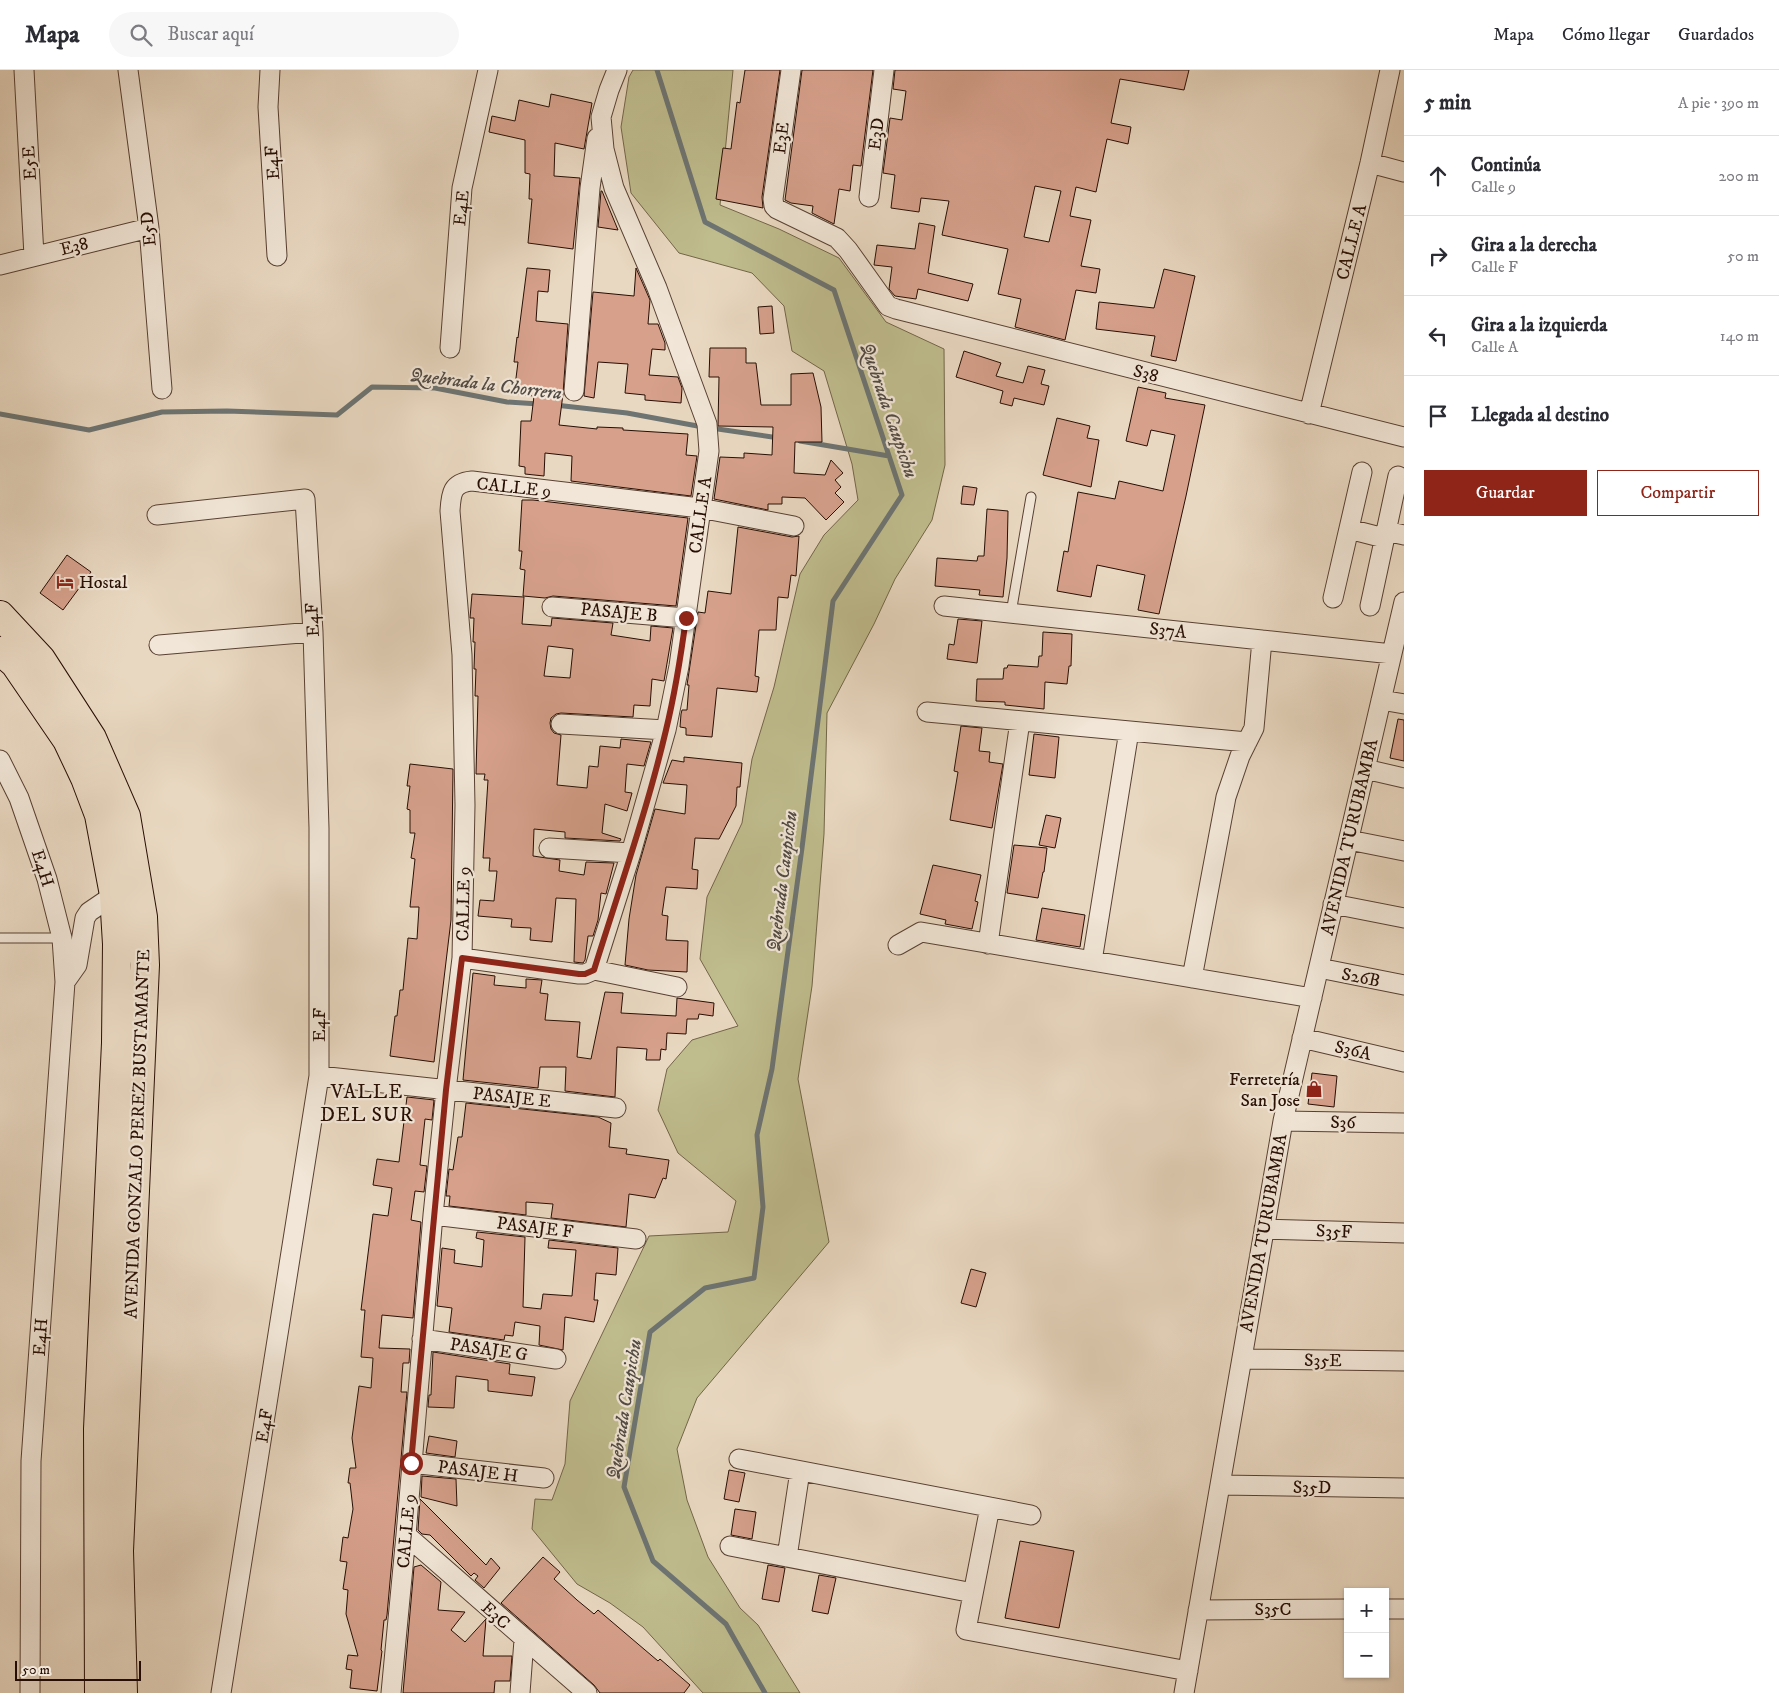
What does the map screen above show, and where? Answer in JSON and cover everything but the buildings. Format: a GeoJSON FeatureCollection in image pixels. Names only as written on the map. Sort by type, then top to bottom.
{"type":"FeatureCollection","features":[{"type":"Feature","properties":{"kind":"main road","name":"AVENIDA GONZALO PEREZ BUSTAMANTE"},"geometry":{"type":"LineString","coordinates":[[0,614],[41,659],[92,738],[126,816],[143,917],[145,965],[119,1551],[123,1693]]}},
{"type":"Feature","properties":{"kind":"main road","name":"AVENIDA GONZALO PEREZ BUSTAMANTE"},"geometry":{"type":"LineString","coordinates":[[0,651],[15,664],[67,740],[85,778],[99,815],[114,895],[117,944],[116,1043],[98,1429],[99,1693]]}},
{"type":"Feature","properties":{"kind":"street","name":"E5E"},"geometry":{"type":"LineString","coordinates":[[24,70],[34,256]]}},
{"type":"Feature","properties":{"kind":"street","name":"E5D"},"geometry":{"type":"LineString","coordinates":[[128,70],[149,228],[162,389]]}},
{"type":"Feature","properties":{"kind":"street","name":"E4F"},"geometry":{"type":"LineString","coordinates":[[270,70],[268,107],[277,256]]}},
{"type":"Feature","properties":{"kind":"street","name":"E4E"},"geometry":{"type":"LineString","coordinates":[[450,348],[462,188],[488,70]]}},
{"type":"Feature","properties":{"kind":"street","name":"CALLE A"},"geometry":{"type":"LineString","coordinates":[[594,970],[631,853],[666,730],[679,666],[709,451],[707,426],[657,288],[614,188],[604,149],[601,117],[608,90],[617,70]]}},
{"type":"Feature","properties":{"kind":"street","name":"E3E"},"geometry":{"type":"LineString","coordinates":[[791,70],[773,199],[774,206],[837,238],[848,250],[888,306]]}},
{"type":"Feature","properties":{"kind":"street","name":"E3D"},"geometry":{"type":"LineString","coordinates":[[869,197],[884,70]]}},
{"type":"Feature","properties":{"kind":"street","name":"CALLE A"},"geometry":{"type":"LineString","coordinates":[[1309,414],[1370,163],[1390,70]]}},
{"type":"Feature","properties":{"kind":"street"},"geometry":{"type":"LineString","coordinates":[[574,391],[590,188],[601,117]]}},
{"type":"Feature","properties":{"kind":"street"},"geometry":{"type":"LineString","coordinates":[[1370,163],[1404,172]]}},
{"type":"Feature","properties":{"kind":"street","name":"E38"},"geometry":{"type":"LineString","coordinates":[[0,266],[149,228]]}},
{"type":"Feature","properties":{"kind":"street","name":"S38"},"geometry":{"type":"LineString","coordinates":[[888,306],[1404,437]]}},
{"type":"Feature","properties":{"kind":"street"},"geometry":{"type":"LineString","coordinates":[[1333,598],[1362,472]]}},
{"type":"Feature","properties":{"kind":"street"},"geometry":{"type":"LineString","coordinates":[[1370,606],[1391,535],[1398,476]]}},
{"type":"Feature","properties":{"kind":"street","name":"CALLE 9"},"geometry":{"type":"LineString","coordinates":[[391,1693],[433,1215],[462,958],[466,805],[462,655],[450,510],[452,492],[457,485],[472,481],[700,508],[794,526]]}},
{"type":"Feature","properties":{"kind":"street","name":"E4F"},"geometry":{"type":"LineString","coordinates":[[157,515],[305,499],[313,632],[319,828],[319,1076],[221,1693]]}},
{"type":"Feature","properties":{"kind":"street"},"geometry":{"type":"LineString","coordinates":[[1349,529],[1391,535]]}},
{"type":"Feature","properties":{"kind":"street","name":"AVENIDA TURUBAMBA"},"geometry":{"type":"LineString","coordinates":[[1184,1693],[1283,1121],[1392,654],[1401,628],[1404,602]]}},
{"type":"Feature","properties":{"kind":"street","name":"S37A"},"geometry":{"type":"LineString","coordinates":[[944,606],[1392,654]]}},
{"type":"Feature","properties":{"kind":"street","name":"PASAJE B"},"geometry":{"type":"LineString","coordinates":[[552,607],[686,618]]}},
{"type":"Feature","properties":{"kind":"street"},"geometry":{"type":"LineString","coordinates":[[159,646],[313,632]]}},
{"type":"Feature","properties":{"kind":"street"},"geometry":{"type":"LineString","coordinates":[[1192,978],[1226,797],[1240,756],[1254,728],[1262,640]]}},
{"type":"Feature","properties":{"kind":"street"},"geometry":{"type":"LineString","coordinates":[[1381,700],[1404,704]]}},
{"type":"Feature","properties":{"kind":"street"},"geometry":{"type":"LineString","coordinates":[[927,712],[1247,742]]}},
{"type":"Feature","properties":{"kind":"street"},"geometry":{"type":"LineString","coordinates":[[988,944],[1020,721]]}},
{"type":"Feature","properties":{"kind":"street"},"geometry":{"type":"LineString","coordinates":[[561,724],[666,730]]}},
{"type":"Feature","properties":{"kind":"street"},"geometry":{"type":"LineString","coordinates":[[1092,961],[1130,731]]}},
{"type":"Feature","properties":{"kind":"street","name":"E4H"},"geometry":{"type":"LineString","coordinates":[[0,760],[19,798],[47,879],[62,938],[65,982],[31,1461],[30,1693]]}},
{"type":"Feature","properties":{"kind":"street"},"geometry":{"type":"LineString","coordinates":[[1365,769],[1404,778]]}},
{"type":"Feature","properties":{"kind":"street"},"geometry":{"type":"LineString","coordinates":[[1349,840],[1404,851]]}},
{"type":"Feature","properties":{"kind":"street"},"geometry":{"type":"LineString","coordinates":[[549,848],[631,853]]}},
{"type":"Feature","properties":{"kind":"street","name":"E4H"},"geometry":{"type":"LineString","coordinates":[[65,982],[77,965],[85,918],[89,912],[114,895]]}},
{"type":"Feature","properties":{"kind":"street"},"geometry":{"type":"LineString","coordinates":[[1333,904],[1404,918]]}},
{"type":"Feature","properties":{"kind":"street"},"geometry":{"type":"LineString","coordinates":[[898,945],[921,932],[1312,998]]}},
{"type":"Feature","properties":{"kind":"street"},"geometry":{"type":"LineString","coordinates":[[462,958],[579,974],[585,974],[594,970],[677,987]]}},
{"type":"Feature","properties":{"kind":"street","name":"S26B"},"geometry":{"type":"LineString","coordinates":[[1318,968],[1404,985]]}},
{"type":"Feature","properties":{"kind":"street","name":"S36A"},"geometry":{"type":"LineString","coordinates":[[1302,1038],[1404,1062]]}},
{"type":"Feature","properties":{"kind":"street","name":"PASAJE E"},"geometry":{"type":"LineString","coordinates":[[319,1076],[616,1108]]}},
{"type":"Feature","properties":{"kind":"street","name":"S36"},"geometry":{"type":"LineString","coordinates":[[1283,1121],[1404,1123]]}},
{"type":"Feature","properties":{"kind":"street","name":"PASAJE F"},"geometry":{"type":"LineString","coordinates":[[433,1215],[636,1239]]}},
{"type":"Feature","properties":{"kind":"street","name":"S35F"},"geometry":{"type":"LineString","coordinates":[[1264,1229],[1404,1233]]}},
{"type":"Feature","properties":{"kind":"street","name":"PASAJE G"},"geometry":{"type":"LineString","coordinates":[[422,1339],[556,1359]]}},
{"type":"Feature","properties":{"kind":"street","name":"S35E"},"geometry":{"type":"LineString","coordinates":[[1242,1359],[1404,1361]]}},
{"type":"Feature","properties":{"kind":"street"},"geometry":{"type":"LineString","coordinates":[[739,1460],[1031,1515]]}},
{"type":"Feature","properties":{"kind":"street","name":"PASAJE H"},"geometry":{"type":"LineString","coordinates":[[411,1463],[544,1478]]}},
{"type":"Feature","properties":{"kind":"street"},"geometry":{"type":"LineString","coordinates":[[786,1557],[800,1471]]}},
{"type":"Feature","properties":{"kind":"street","name":"S35D"},"geometry":{"type":"LineString","coordinates":[[1220,1486],[1404,1488]]}},
{"type":"Feature","properties":{"kind":"street"},"geometry":{"type":"LineString","coordinates":[[990,1507],[966,1630],[1188,1671]]}},
{"type":"Feature","properties":{"kind":"street","name":"E3C"},"geometry":{"type":"LineString","coordinates":[[406,1535],[524,1640],[587,1693]]}},
{"type":"Feature","properties":{"kind":"street"},"geometry":{"type":"LineString","coordinates":[[730,1546],[973,1593]]}},
{"type":"Feature","properties":{"kind":"street"},"geometry":{"type":"LineString","coordinates":[[1389,1609],[1404,1608]]}},
{"type":"Feature","properties":{"kind":"street","name":"S35C"},"geometry":{"type":"LineString","coordinates":[[1198,1610],[1344,1609]]}},
{"type":"Feature","properties":{"kind":"street"},"geometry":{"type":"LineString","coordinates":[[520,1693],[524,1640]]}},
{"type":"Feature","properties":{"kind":"lane"},"geometry":{"type":"LineString","coordinates":[[1011,613],[1031,497]]}},
{"type":"Feature","properties":{"kind":"lane"},"geometry":{"type":"LineString","coordinates":[[0,938],[62,938]]}},
{"type":"Feature","properties":{"kind":"shaded area"},"geometry":{"type":"Polygon","coordinates":[[[633,70],[733,70],[720,205],[779,229],[839,258],[886,322],[944,349],[945,465],[932,520],[895,579],[874,624],[827,713],[824,834],[812,986],[798,1079],[829,1242],[697,1398],[677,1449],[687,1500],[708,1557],[740,1608],[758,1625],[800,1693],[703,1693],[643,1627],[610,1603],[577,1584],[532,1529],[535,1499],[552,1500],[565,1464],[570,1401],[649,1236],[728,1232],[736,1201],[678,1153],[658,1110],[667,1069],[692,1040],[738,1026],[700,959],[707,897],[742,823],[752,759],[774,687],[800,574],[824,535],[858,500],[852,464],[824,371],[792,351],[784,306],[752,273],[679,253],[631,193],[621,127],[629,77],[633,70]]]}},
{"type":"Feature","properties":{"kind":"waterway","name":"Quebrada Caupichu"},"geometry":{"type":"LineString","coordinates":[[657,70],[705,222],[834,290],[902,495],[833,601],[772,1069],[757,1135],[763,1207],[754,1278],[705,1288],[650,1332],[624,1487],[653,1561],[726,1624],[765,1693]]}},
{"type":"Feature","properties":{"kind":"waterway","name":"Quebrada la Chorrera"},"geometry":{"type":"LineString","coordinates":[[0,414],[89,430],[162,412],[227,411],[337,415],[372,387],[435,388],[507,402],[539,404]]}},
{"type":"Feature","properties":{"kind":"waterway","name":"Quebrada la Chorrera"},"geometry":{"type":"LineString","coordinates":[[555,405],[627,413],[703,427]]}},
{"type":"Feature","properties":{"kind":"waterway","name":"Quebrada la Chorrera"},"geometry":{"type":"LineString","coordinates":[[711,428],[779,438]]}},
{"type":"Feature","properties":{"kind":"waterway","name":"Quebrada la Chorrera"},"geometry":{"type":"LineString","coordinates":[[800,441],[889,456]]}},
{"type":"Feature","properties":{"kind":"place","name":"Hostal"},"geometry":{"type":"Point","coordinates":[65,582]}},
{"type":"Feature","properties":{"kind":"place","name":"Ferretería San Jose"},"geometry":{"type":"Point","coordinates":[1314,1089]}},
{"type":"Feature","properties":{"kind":"district","name":"VALLE DEL SUR"},"geometry":{"type":"Point","coordinates":[367,1102]}},
{"type":"Feature","properties":{"kind":"route"},"geometry":{"type":"LineString","coordinates":[[411,1463],[433,1215],[462,958],[579,974],[585,974],[594,970],[631,853],[666,730],[679,666],[686,618]]}}]}
